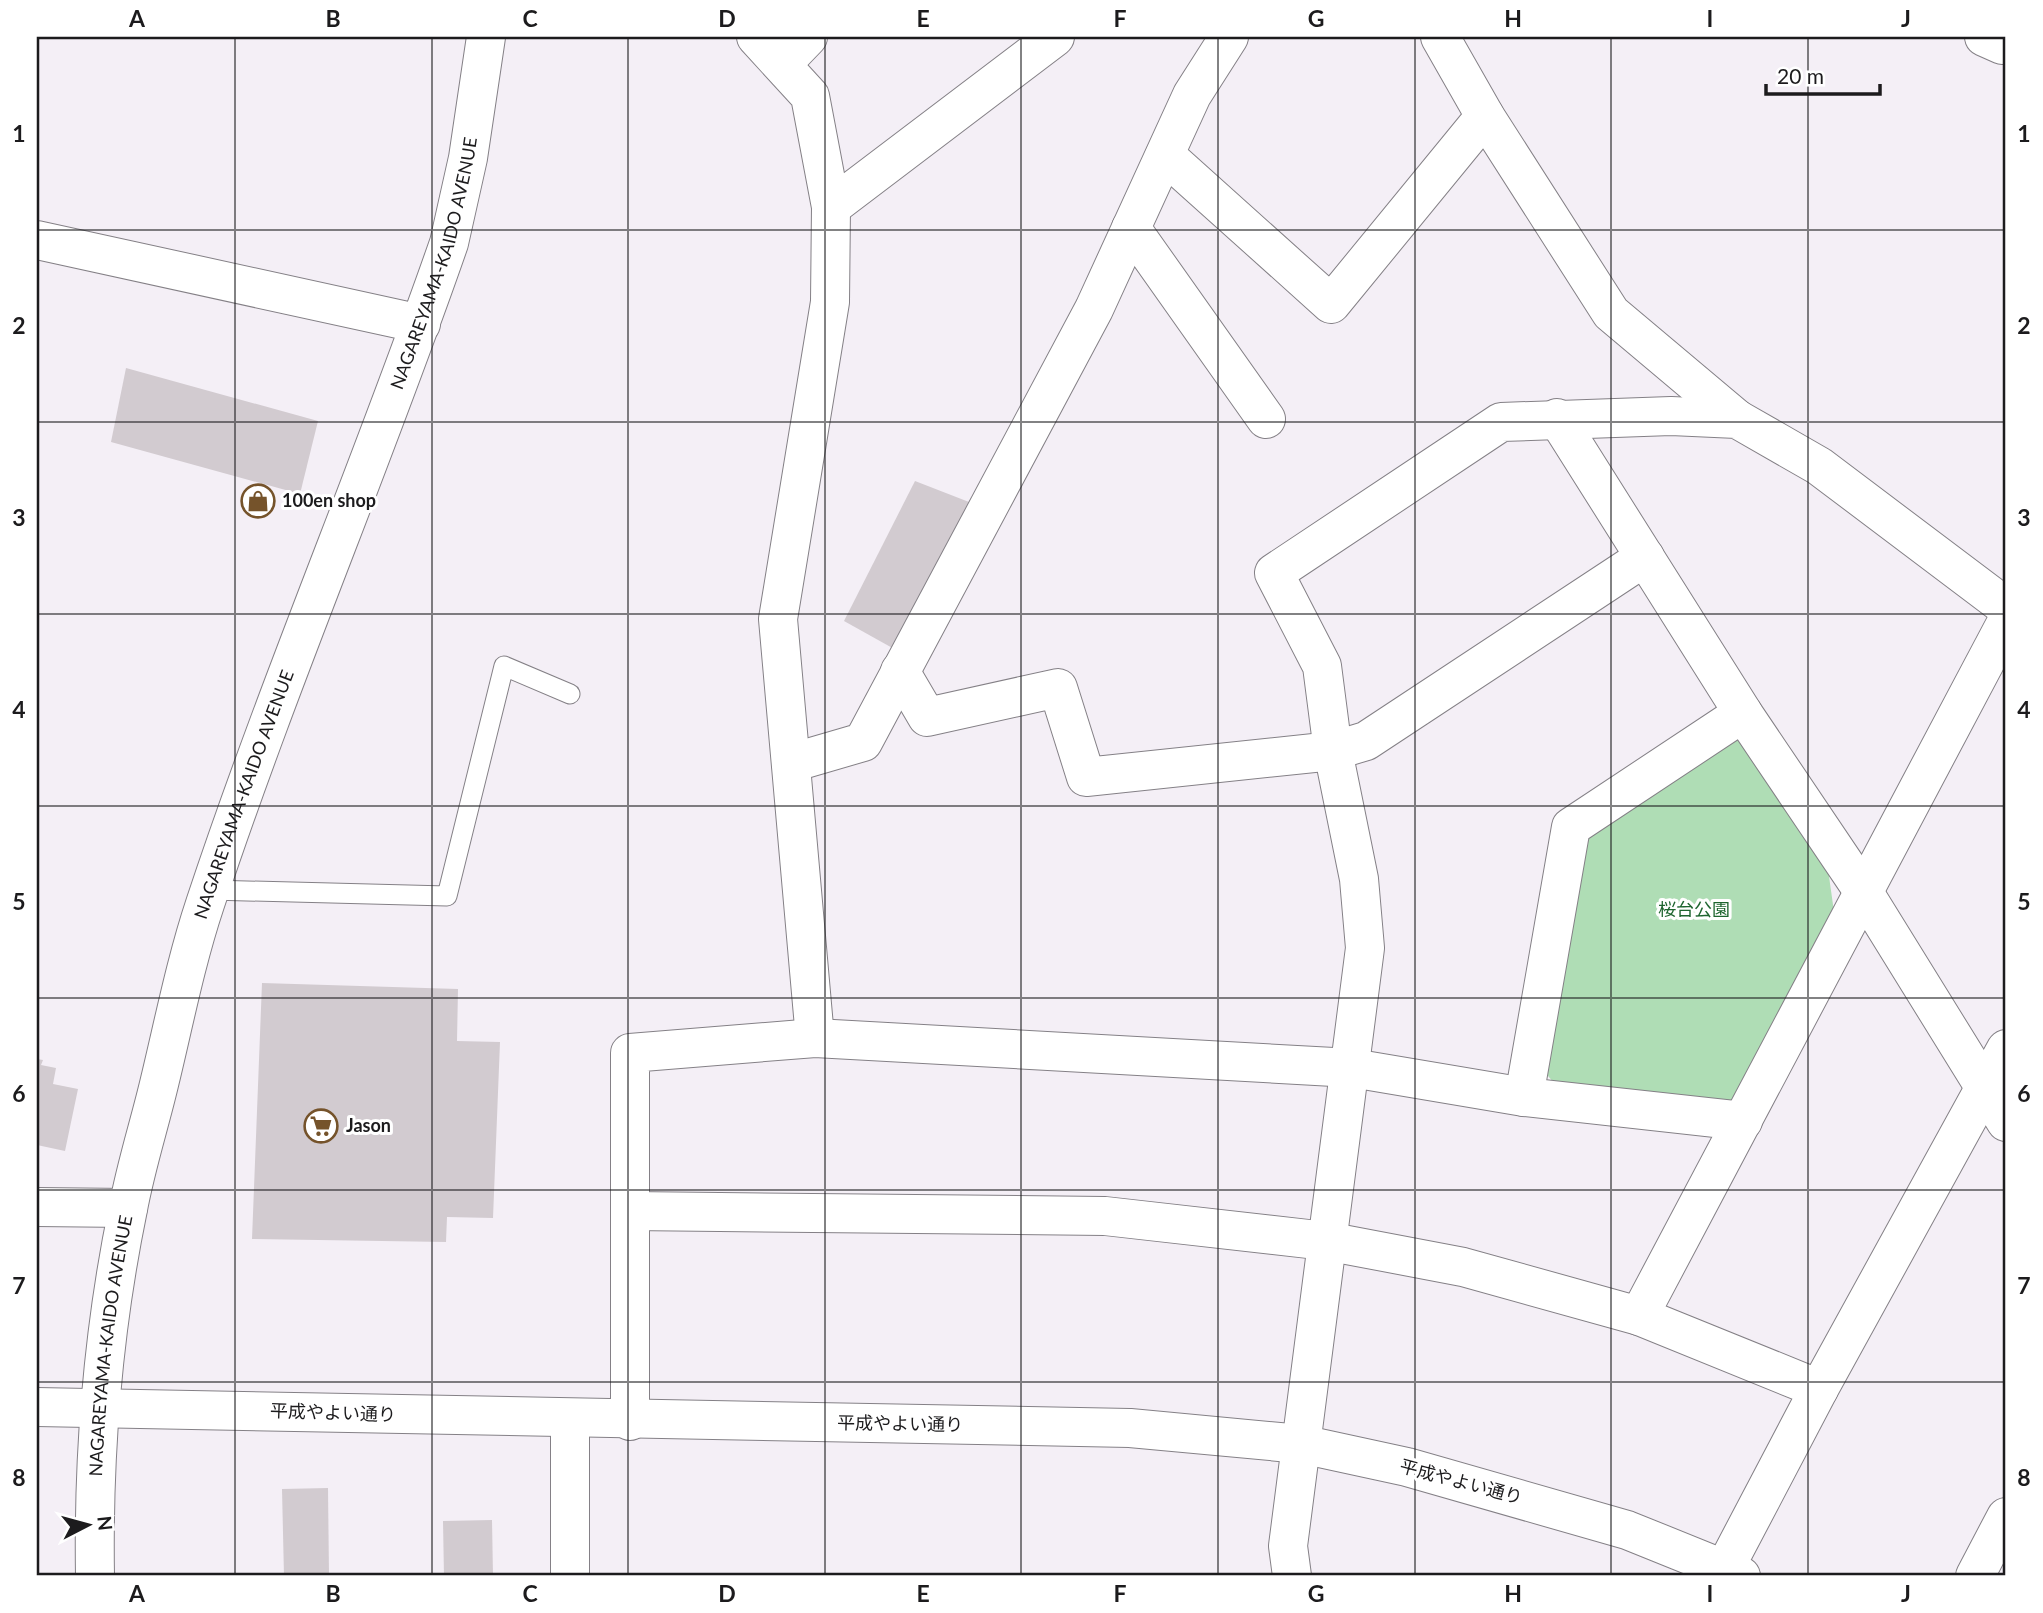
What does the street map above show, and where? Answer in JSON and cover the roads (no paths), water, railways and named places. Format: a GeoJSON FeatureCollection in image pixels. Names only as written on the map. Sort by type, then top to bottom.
{"type":"FeatureCollection","features":[{"type":"Feature","properties":{"kind":"street","name":"NAGAREYAMA-KAIDO AVENUE"},"geometry":{"type":"LineString","coordinates":[[95,1576],[94,1492],[98,1406],[128,1208],[210,890],[245,787],[421,324],[449,243],[468,158],[486,37]]}},
{"type":"Feature","properties":{"kind":"street"},"geometry":{"type":"LineString","coordinates":[[756,37],[795,50],[810,96],[831,207],[830,302],[778,619],[815,1038]]}},
{"type":"Feature","properties":{"kind":"street"},"geometry":{"type":"LineString","coordinates":[[831,207],[1055,37]]}},
{"type":"Feature","properties":{"kind":"street"},"geometry":{"type":"LineString","coordinates":[[791,763],[863,742],[1094,309],[1192,95],[1229,37]]}},
{"type":"Feature","properties":{"kind":"street"},"geometry":{"type":"LineString","coordinates":[[1440,37],[1485,116],[1611,313],[1737,419],[1819,466],[2006,607]]}},
{"type":"Feature","properties":{"kind":"street"},"geometry":{"type":"LineString","coordinates":[[1984,37],[2002,45],[2006,43]]}},
{"type":"Feature","properties":{"kind":"street"},"geometry":{"type":"LineString","coordinates":[[1165,155],[1331,304],[1485,116]]}},
{"type":"Feature","properties":{"kind":"street"},"geometry":{"type":"LineString","coordinates":[[1131,228],[1266,419]]}},
{"type":"Feature","properties":{"kind":"street"},"geometry":{"type":"LineString","coordinates":[[37,240],[421,324]]}},
{"type":"Feature","properties":{"kind":"street"},"geometry":{"type":"LineString","coordinates":[[1292,1576],[1288,1546],[1326,1241],[1352,1068],[1365,948],[1359,879],[1333,751],[1322,666],[1274,573],[1501,422],[1557,418],[1737,419]]}},
{"type":"Feature","properties":{"kind":"street"},"geometry":{"type":"LineString","coordinates":[[1557,418],[1743,713],[1863,891],[2006,1122]]}},
{"type":"Feature","properties":{"kind":"street"},"geometry":{"type":"LineString","coordinates":[[900,671],[927,717],[1058,688],[1086,777],[1333,751],[1366,741],[1645,557]]}},
{"type":"Feature","properties":{"kind":"street"},"geometry":{"type":"LineString","coordinates":[[1639,1315],[2006,623]]}},
{"type":"Feature","properties":{"kind":"street"},"geometry":{"type":"LineString","coordinates":[[1524,1097],[1571,827],[1743,713]]}},
{"type":"Feature","properties":{"kind":"street"},"geometry":{"type":"LineString","coordinates":[[630,1421],[630,1053],[815,1038],[1352,1068],[1524,1097],[1743,1121]]}},
{"type":"Feature","properties":{"kind":"street"},"geometry":{"type":"LineString","coordinates":[[1733,1572],[1819,1389],[2006,1049]]}},
{"type":"Feature","properties":{"kind":"street"},"geometry":{"type":"LineString","coordinates":[[37,1207],[128,1208]]}},
{"type":"Feature","properties":{"kind":"street"},"geometry":{"type":"LineString","coordinates":[[630,1212],[1105,1216],[1326,1241],[1463,1267],[1639,1315],[1819,1389]]}},
{"type":"Feature","properties":{"kind":"street","name":"平成やよい通り"},"geometry":{"type":"LineString","coordinates":[[37,1407],[98,1406],[570,1420],[1130,1428],[1301,1444],[1502,1491],[1627,1530],[1733,1572]]}},
{"type":"Feature","properties":{"kind":"street"},"geometry":{"type":"LineString","coordinates":[[570,1420],[570,1576]]}},
{"type":"Feature","properties":{"kind":"street"},"geometry":{"type":"LineString","coordinates":[[1975,1576],[2006,1517]]}},
{"type":"Feature","properties":{"kind":"lane"},"geometry":{"type":"LineString","coordinates":[[210,890],[447,896],[503,666],[570,694]]}},
{"type":"Feature","properties":{"kind":"place","name":"100en shop"},"geometry":{"type":"Point","coordinates":[258,501]}},
{"type":"Feature","properties":{"kind":"place","name":"Jason"},"geometry":{"type":"Point","coordinates":[321,1126]}},
{"type":"Feature","properties":{"kind":"park label","name":"桜台公園"},"geometry":{"type":"Point","coordinates":[1694,910]}}]}
